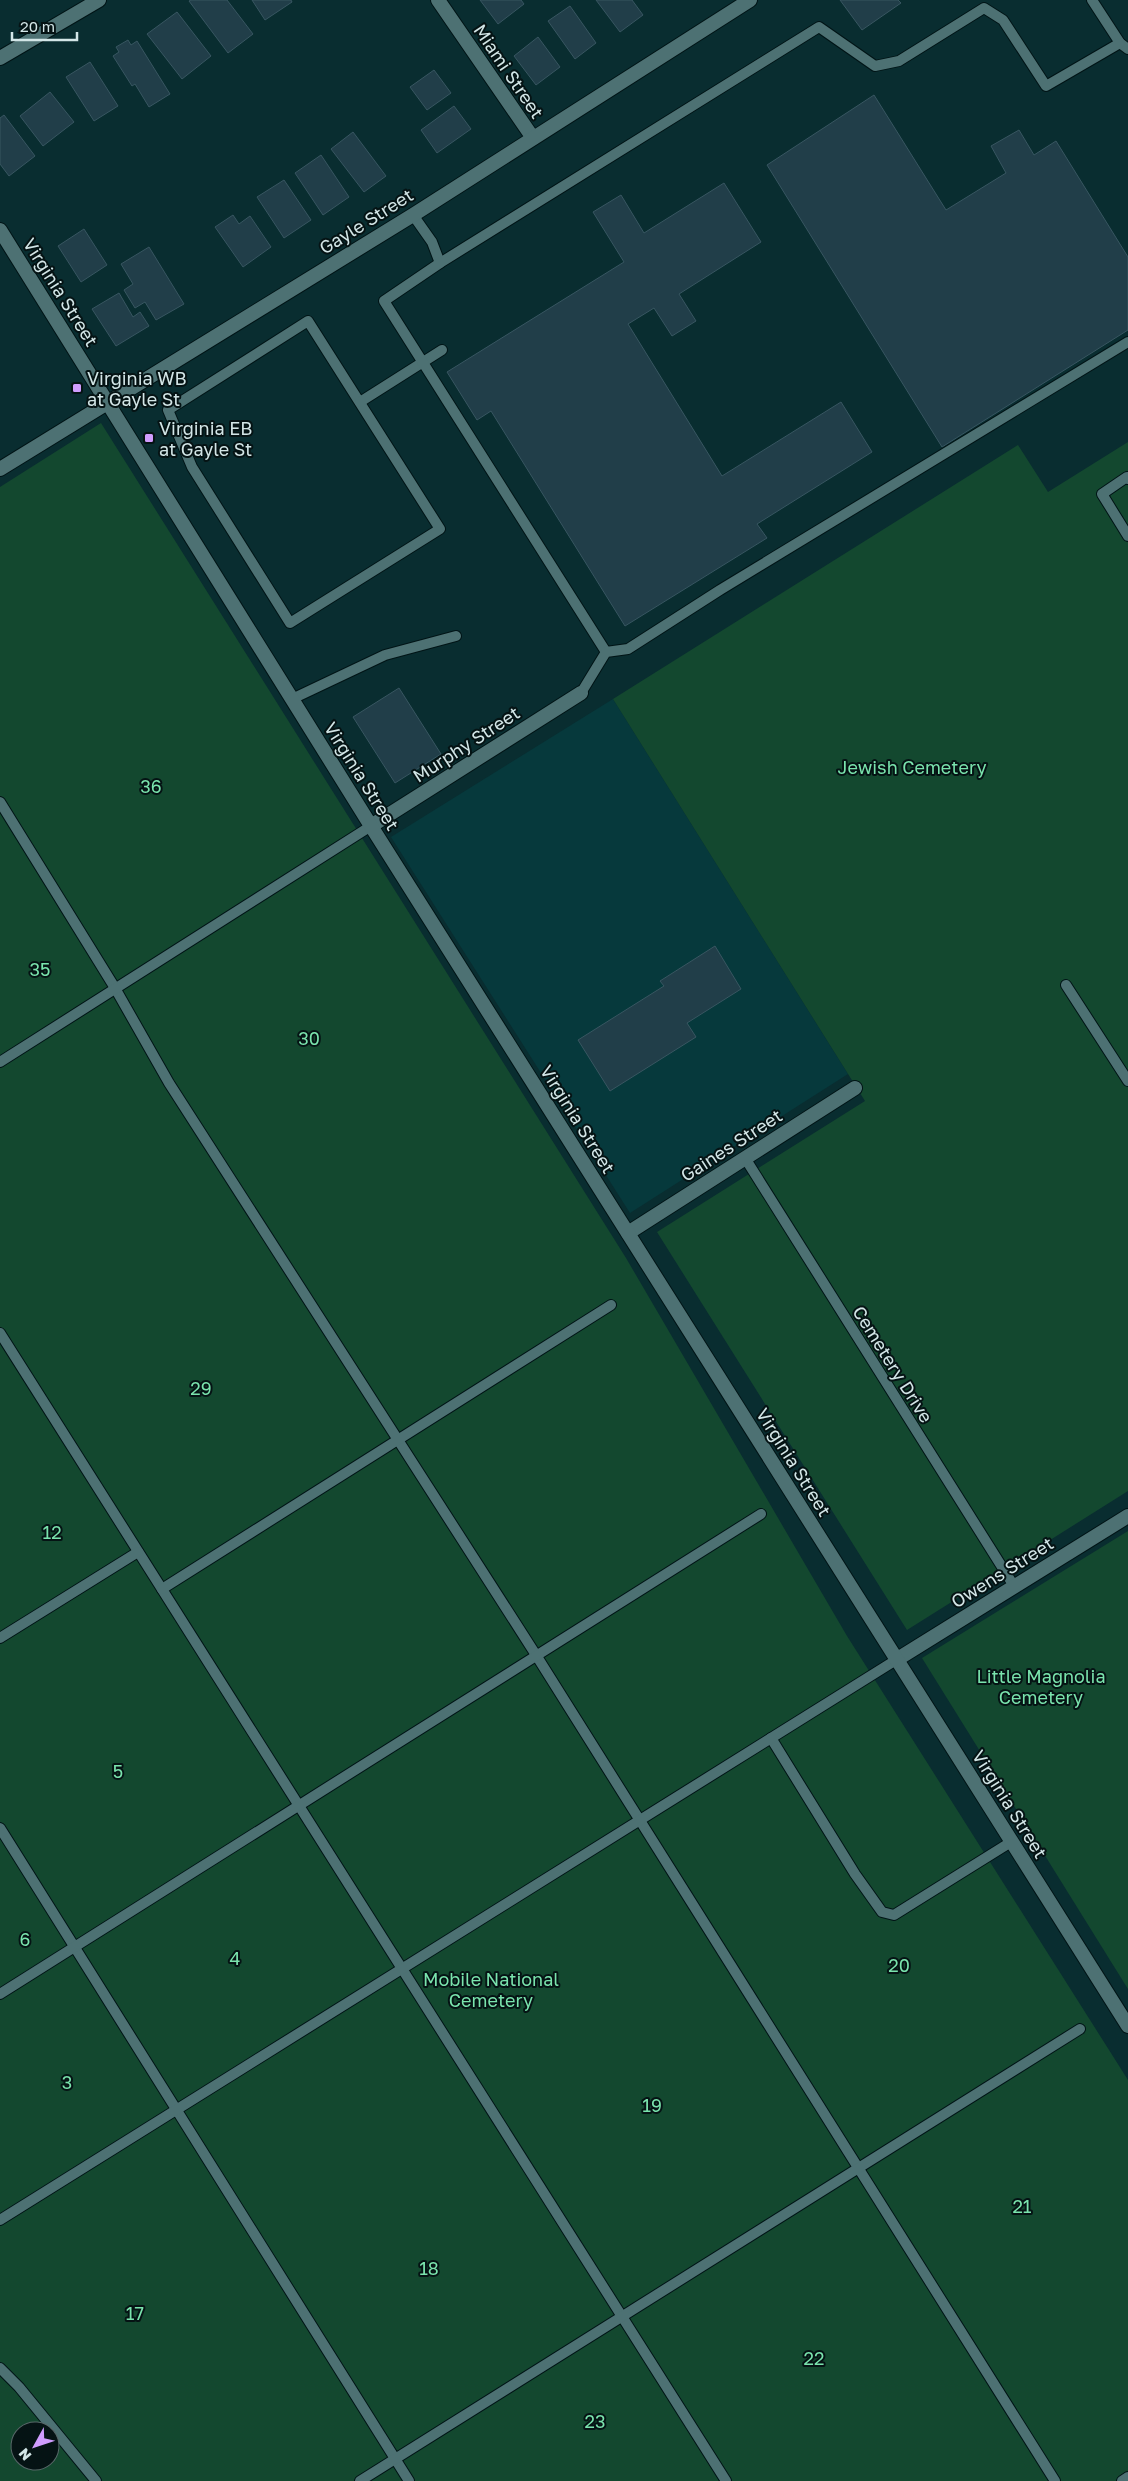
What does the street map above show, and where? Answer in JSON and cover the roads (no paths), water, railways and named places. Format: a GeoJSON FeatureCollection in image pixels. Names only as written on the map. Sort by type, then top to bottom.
{"type":"FeatureCollection","features":[{"type":"Feature","properties":{"kind":"street"},"geometry":{"type":"LineString","coordinates":[[0,58],[99,0]]}},
{"type":"Feature","properties":{"kind":"street","name":"Miami Street"},"geometry":{"type":"LineString","coordinates":[[438,0],[532,138]]}},
{"type":"Feature","properties":{"kind":"street","name":"Gayle Street"},"geometry":{"type":"LineString","coordinates":[[0,469],[413,215],[750,0]]}},
{"type":"Feature","properties":{"kind":"street","name":"Virginia Street"},"geometry":{"type":"LineString","coordinates":[[0,230],[371,826],[1128,2026]]}},
{"type":"Feature","properties":{"kind":"street","name":"Murphy Street"},"geometry":{"type":"LineString","coordinates":[[371,826],[581,692]]}},
{"type":"Feature","properties":{"kind":"street","name":"Gaines Street"},"geometry":{"type":"LineString","coordinates":[[628,1233],[855,1088]]}},
{"type":"Feature","properties":{"kind":"street","name":"Owens Street"},"geometry":{"type":"LineString","coordinates":[[896,1660],[1128,1516]]}},
{"type":"Feature","properties":{"kind":"lane"},"geometry":{"type":"LineString","coordinates":[[606,652],[384,302],[440,263],[819,27],[875,66],[899,61],[984,8],[1003,20],[1046,86],[1124,46],[1092,0]]}},
{"type":"Feature","properties":{"kind":"lane"},"geometry":{"type":"LineString","coordinates":[[413,215],[432,242],[440,263]]}},
{"type":"Feature","properties":{"kind":"lane"},"geometry":{"type":"LineString","coordinates":[[308,321],[360,402],[440,529],[290,623],[192,467],[168,410],[308,321]]}},
{"type":"Feature","properties":{"kind":"lane"},"geometry":{"type":"LineString","coordinates":[[606,652],[628,649],[720,590],[1128,342]]}},
{"type":"Feature","properties":{"kind":"lane"},"geometry":{"type":"LineString","coordinates":[[360,402],[442,350]]}},
{"type":"Feature","properties":{"kind":"lane"},"geometry":{"type":"LineString","coordinates":[[1128,479],[1127,477],[1102,494],[1128,536]]}},
{"type":"Feature","properties":{"kind":"lane"},"geometry":{"type":"LineString","coordinates":[[292,699],[385,655],[456,636]]}},
{"type":"Feature","properties":{"kind":"lane"},"geometry":{"type":"LineString","coordinates":[[581,692],[606,652]]}},
{"type":"Feature","properties":{"kind":"lane"},"geometry":{"type":"LineString","coordinates":[[0,802],[115,988],[169,1083],[536,1655],[856,2168],[1055,2481]]}},
{"type":"Feature","properties":{"kind":"lane"},"geometry":{"type":"LineString","coordinates":[[0,1062],[371,826]]}},
{"type":"Feature","properties":{"kind":"lane"},"geometry":{"type":"LineString","coordinates":[[1066,985],[1128,1081]]}},
{"type":"Feature","properties":{"kind":"lane","name":"Cemetery Drive"},"geometry":{"type":"LineString","coordinates":[[745,1158],[1014,1586]]}},
{"type":"Feature","properties":{"kind":"lane"},"geometry":{"type":"LineString","coordinates":[[162,1589],[397,1438],[611,1305]]}},
{"type":"Feature","properties":{"kind":"lane"},"geometry":{"type":"LineString","coordinates":[[0,1333],[726,2481]]}},
{"type":"Feature","properties":{"kind":"lane"},"geometry":{"type":"LineString","coordinates":[[0,1994],[761,1514]]}},
{"type":"Feature","properties":{"kind":"lane"},"geometry":{"type":"LineString","coordinates":[[0,1638],[138,1552]]}},
{"type":"Feature","properties":{"kind":"lane"},"geometry":{"type":"LineString","coordinates":[[0,2220],[896,1660]]}},
{"type":"Feature","properties":{"kind":"lane"},"geometry":{"type":"LineString","coordinates":[[771,1738],[855,1874],[882,1912],[894,1914],[1012,1842]]}},
{"type":"Feature","properties":{"kind":"lane"},"geometry":{"type":"LineString","coordinates":[[0,1828],[409,2481]]}},
{"type":"Feature","properties":{"kind":"lane"},"geometry":{"type":"LineString","coordinates":[[360,2481],[1080,2029]]}},
{"type":"Feature","properties":{"kind":"lane"},"geometry":{"type":"LineString","coordinates":[[0,2368],[19,2387],[96,2481]]}},
{"type":"Feature","properties":{"kind":"lane"},"geometry":{"type":"LineString","coordinates":[[1122,2481],[1128,2477]]}},
{"type":"Feature","properties":{"kind":"place","name":"Virginia WB at Gayle St"},"geometry":{"type":"Point","coordinates":[77,388]}},
{"type":"Feature","properties":{"kind":"place","name":"Virginia EB at Gayle St"},"geometry":{"type":"Point","coordinates":[149,438]}},
{"type":"Feature","properties":{"kind":"park label","name":"Jewish Cemetery"},"geometry":{"type":"Point","coordinates":[912,767]}},
{"type":"Feature","properties":{"kind":"park label","name":"36"},"geometry":{"type":"Point","coordinates":[151,786]}},
{"type":"Feature","properties":{"kind":"park label","name":"35"},"geometry":{"type":"Point","coordinates":[40,969]}},
{"type":"Feature","properties":{"kind":"park label","name":"30"},"geometry":{"type":"Point","coordinates":[309,1038]}},
{"type":"Feature","properties":{"kind":"park label","name":"29"},"geometry":{"type":"Point","coordinates":[201,1388]}},
{"type":"Feature","properties":{"kind":"park label","name":"12"},"geometry":{"type":"Point","coordinates":[52,1532]}},
{"type":"Feature","properties":{"kind":"park label","name":"Little Magnolia Cemetery"},"geometry":{"type":"Point","coordinates":[1041,1686]}},
{"type":"Feature","properties":{"kind":"park label","name":"5"},"geometry":{"type":"Point","coordinates":[118,1771]}},
{"type":"Feature","properties":{"kind":"park label","name":"6"},"geometry":{"type":"Point","coordinates":[25,1939]}},
{"type":"Feature","properties":{"kind":"park label","name":"4"},"geometry":{"type":"Point","coordinates":[235,1958]}},
{"type":"Feature","properties":{"kind":"park label","name":"20"},"geometry":{"type":"Point","coordinates":[899,1965]}},
{"type":"Feature","properties":{"kind":"park label","name":"Mobile National Cemetery"},"geometry":{"type":"Point","coordinates":[491,1989]}},
{"type":"Feature","properties":{"kind":"park label","name":"3"},"geometry":{"type":"Point","coordinates":[67,2082]}},
{"type":"Feature","properties":{"kind":"park label","name":"19"},"geometry":{"type":"Point","coordinates":[652,2105]}},
{"type":"Feature","properties":{"kind":"park label","name":"21"},"geometry":{"type":"Point","coordinates":[1022,2206]}},
{"type":"Feature","properties":{"kind":"park label","name":"18"},"geometry":{"type":"Point","coordinates":[429,2268]}},
{"type":"Feature","properties":{"kind":"park label","name":"17"},"geometry":{"type":"Point","coordinates":[135,2313]}},
{"type":"Feature","properties":{"kind":"park label","name":"22"},"geometry":{"type":"Point","coordinates":[814,2358]}},
{"type":"Feature","properties":{"kind":"park label","name":"23"},"geometry":{"type":"Point","coordinates":[595,2421]}}]}
